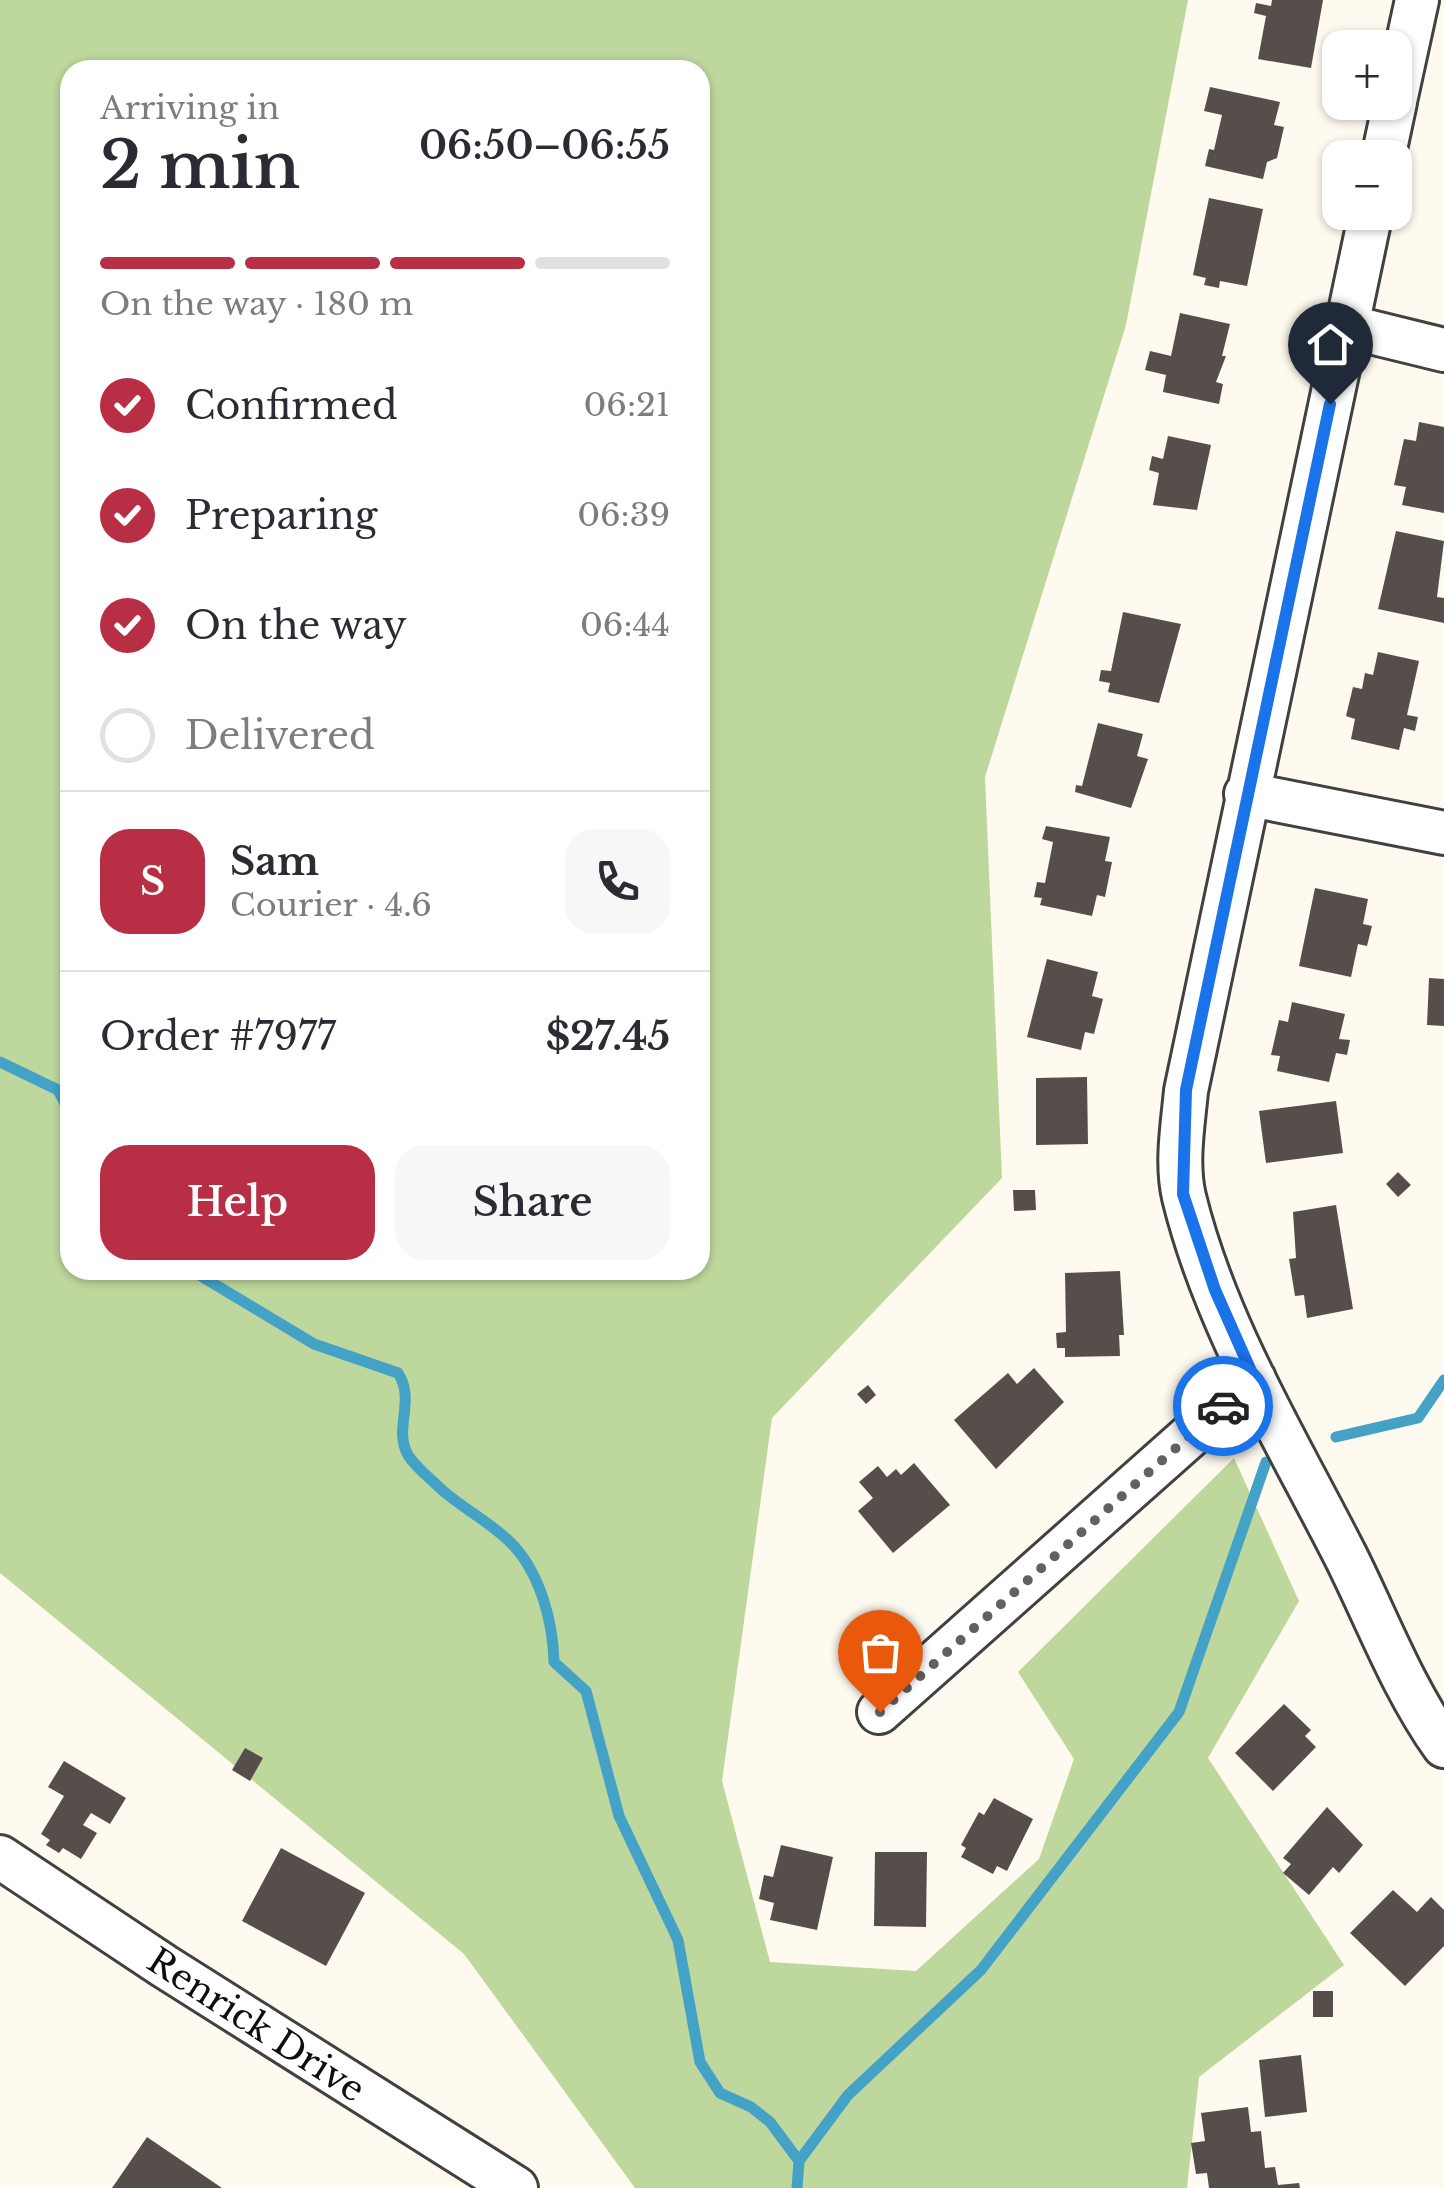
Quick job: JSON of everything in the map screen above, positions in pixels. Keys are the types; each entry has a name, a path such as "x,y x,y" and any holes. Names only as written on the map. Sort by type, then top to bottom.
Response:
{"street":[{"path":"1411,30 1417,0"},
{"path":"1367,230 1186,1090 1181,1151 1183,1194 1215,1290 1254,1378 1412,1692 1444,1746"},
{"path":"1346,326 1444,350"},
{"path":"1246,794 1444,833"},
{"path":"880,1712 1254,1378"},
{"name":"Renrick Drive","path":"0,1856 164,1966 516,2188"}],"green space":[{"path":"0,0 1188,0 1126,325 985,777 1002,1178 772,1418 722,1781 770,1962 916,1971 1039,1859 1074,1759 1018,1672 1234,1458 1299,1601 1208,1758 1344,1965 1199,2077 1187,2188 635,2188 464,1954 0,1573"}],"building":[{"path":"1272,0 1323,0 1311,68 1258,59 1266,16 1254,13 1256,3 1271,6"},
{"path":"1210,87 1280,102 1274,125 1284,127 1277,158 1267,162 1263,179 1205,166 1209,149 1214,150 1222,115 1204,111"},
{"path":"1209,198 1263,209 1247,286 1220,281 1219,288 1204,285 1206,278 1193,275"},
{"path":"1180,313 1230,324 1222,356 1226,356 1216,382 1223,384 1219,404 1163,392 1166,375 1145,370 1150,351 1171,356"},
{"path":"1419,422 1444,427 1444,513 1402,505 1406,487 1394,485 1404,439 1416,441"},
{"path":"1168,436 1211,445 1197,510 1153,505 1159,473 1149,470 1152,456 1163,459"},
{"path":"1396,531 1444,541 1437,597 1444,598 1444,623 1378,609"},
{"path":"1123,612 1181,624 1159,703 1108,692 1110,683 1099,681 1101,670 1111,671"},
{"path":"1378,652 1419,661 1407,715 1418,717 1415,731 1404,728 1399,750 1351,739 1355,719 1346,716 1353,687 1362,689 1365,673 1373,675"},
{"path":"1098,723 1143,734 1137,756 1148,759 1131,808 1075,792 1076,785 1082,786"},
{"path":"1046,826 1110,837 1105,861 1112,862 1105,897 1097,895 1092,916 1040,905 1042,898 1034,897 1037,882 1045,883 1053,842 1042,839"},
{"path":"1315,888 1368,899 1363,924 1372,926 1367,946 1358,944 1351,977 1299,966"},
{"path":"1047,959 1098,972 1092,996 1103,999 1094,1034 1085,1032 1081,1050 1027,1037"},
{"path":"1429,978 1444,979 1444,1026 1427,1025"},
{"path":"1292,1002 1345,1014 1339,1039 1350,1040 1347,1055 1336,1053 1329,1082 1277,1071 1280,1056 1271,1055 1279,1020 1288,1022"},
{"path":"1087,1077 1088,1144 1036,1145 1036,1078"},
{"path":"1336,1101 1343,1153 1266,1163 1259,1111"},
{"path":"1398,1172 1411,1185 1398,1197 1386,1184"},
{"path":"1013,1190 1035,1190 1036,1210 1014,1211"},
{"path":"1336,1205 1353,1309 1307,1318 1304,1295 1295,1296 1289,1259 1296,1258 1293,1212"},
{"path":"1120,1271 1124,1335 1119,1335 1120,1356 1065,1357 1065,1348 1057,1348 1056,1333 1066,1332 1065,1273"},
{"path":"1034,1368 1064,1402 996,1469 954,1420 1008,1373 1017,1384"},
{"path":"868,1385 876,1395 866,1404 857,1394"},
{"path":"914,1463 950,1505 893,1553 858,1511 873,1498 859,1482 878,1466 887,1477 896,1469 901,1475"},
{"path":"1284,1704 1311,1730 1305,1736 1316,1747 1273,1791 1235,1753"},
{"path":"245,1748 263,1758 250,1781 232,1770"},
{"path":"64,1761 126,1798 110,1824 91,1813 83,1825 97,1833 81,1859 63,1848 59,1853 46,1845 50,1840 41,1834 64,1796 48,1787"},
{"path":"994,1798 1033,1819 1007,1871 997,1866 993,1874 961,1857 966,1848 961,1845 979,1812 984,1815"},
{"path":"1327,1807 1363,1845 1339,1873 1333,1867 1309,1895 1283,1873 1291,1864 1283,1858"},
{"path":"781,1845 833,1857 817,1930 770,1920 774,1903 759,1899 764,1875 773,1877"},
{"path":"281,1848 365,1893 326,1966 242,1921"},
{"path":"875,1852 927,1852 926,1927 874,1926"},
{"path":"1393,1890 1417,1912 1431,1897 1444,1910 1444,1946 1405,1986 1350,1933"},
{"path":"1313,1991 1333,1991 1333,2017 1313,2017"},
{"path":"1301,2055 1307,2112 1265,2117 1259,2060"},
{"path":"1248,2107 1251,2132 1261,2131 1265,2168 1275,2167 1278,2185 1299,2183 1300,2188 1209,2188 1207,2173 1196,2174 1191,2143 1205,2141 1201,2113"},
{"path":"147,2137 222,2188 112,2188"}],"waterway":[{"path":"0,1062 60,1094"},
{"path":"208,1280 314,1344 398,1373 405,1394 403,1435 408,1455 441,1489 514,1546 532,1571 544,1601 554,1662 586,1691 619,1816 678,1940 700,2062 720,2093 751,2107 770,2122 799,2161"},
{"path":"1336,1437 1418,1418 1444,1380"},
{"path":"797,2188 799,2161 848,2095 981,1970 1179,1712 1266,1462"}],"way so far":[{"path":"880,1712 1028,1575 1223,1406"}],"route":[{"path":"1223,1406 1254,1378 1215,1290 1183,1194 1181,1151 1186,1090 1330,404"}]}
